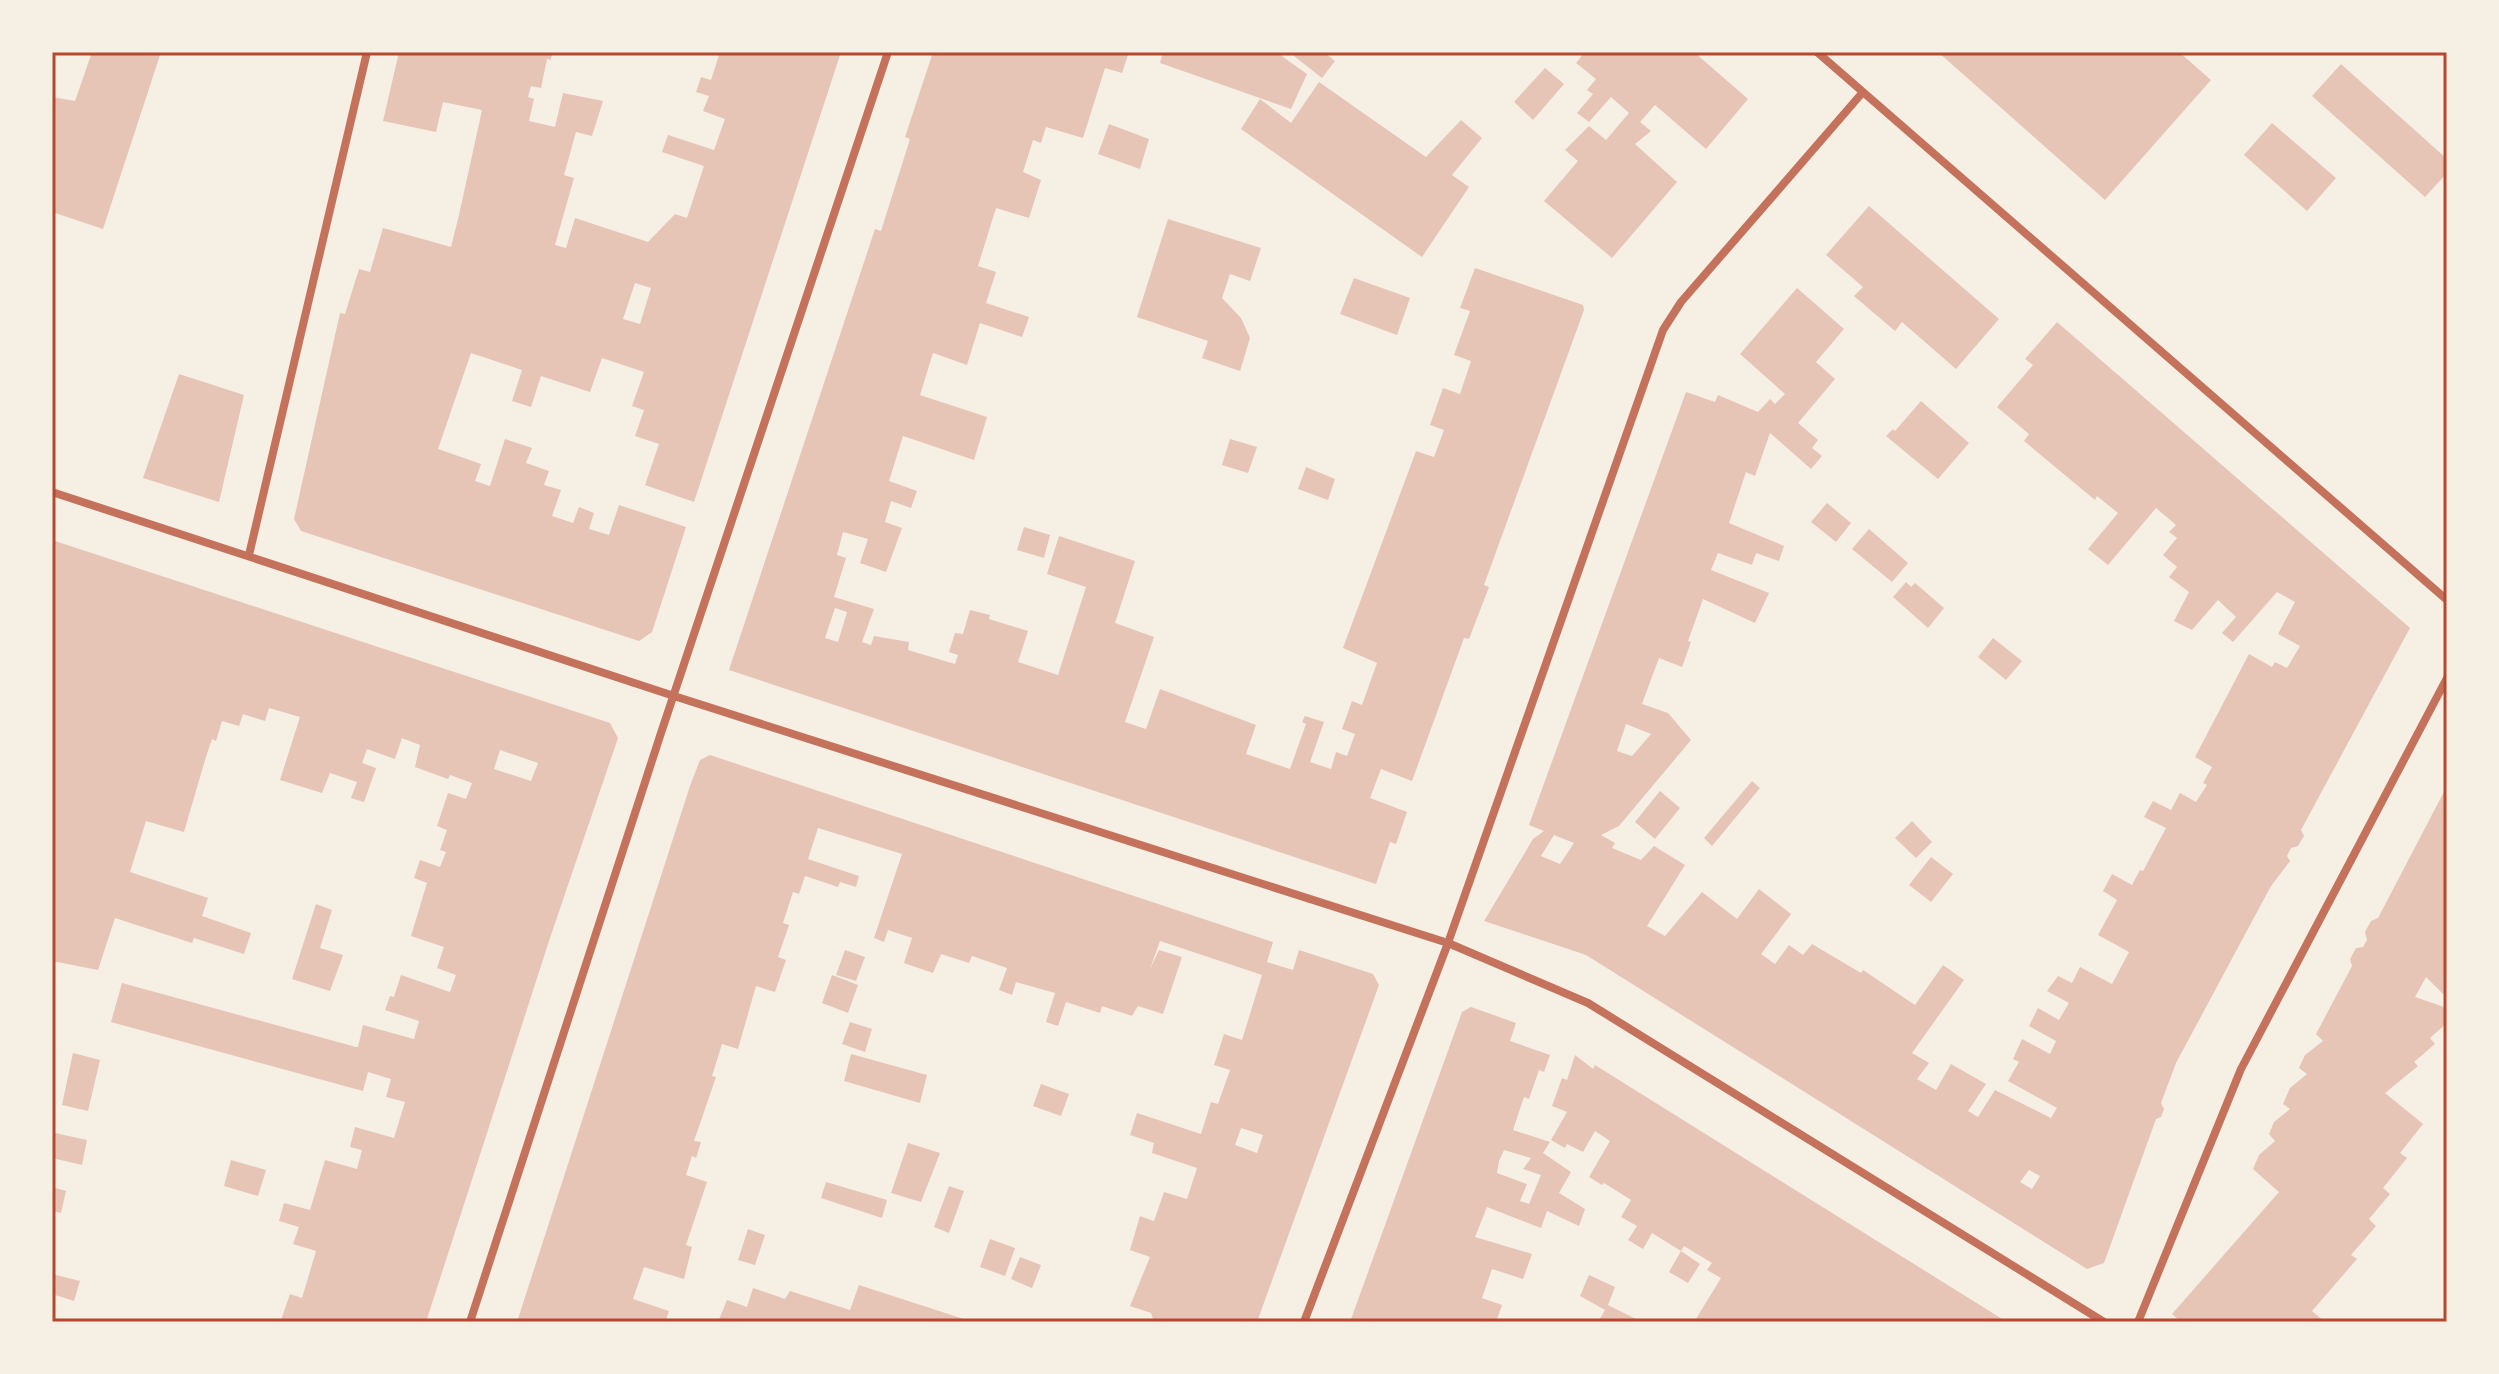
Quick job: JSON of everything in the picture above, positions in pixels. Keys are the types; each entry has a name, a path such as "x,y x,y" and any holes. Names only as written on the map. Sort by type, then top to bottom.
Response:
{"street":[{"path":"249,555 367,52"},
{"path":"470,1322 888,52"},
{"path":"1817,52 2447,600"},
{"path":"1304,1322 1448,943 1663,330 1681,302 1863,92"},
{"path":"52,492 674,696 1448,943 1588,1003 2104,1322"},
{"path":"2138,1322 2241,1069 2447,678"}],"building":[{"path":"92,52 161,52 103,229 52,212 52,97 75,101"},
{"path":"399,52 552,52 551,60 547,59 541,88 531,86 528,97 534,99 529,121 555,127 563,93 603,101 592,136 576,132 564,175 574,178 555,245 566,248 575,218 648,242 675,214 687,218 704,166 662,152 668,135 714,150 725,119 703,111 709,96 696,92 701,77 711,80 720,52 739,55 741,52 841,52 694,502 645,485 659,444 635,436 644,410 632,406 644,372 602,358 590,392 541,376 531,407 512,401 522,370 471,353 438,449 481,464 475,481 490,486 505,439 532,448 526,463 549,471 544,485 561,490 552,516 573,523 579,507 594,513 589,529 609,535 619,505 686,527 652,632 639,641 301,531 294,519 340,313 345,314 359,269 370,272 383,228 451,247 482,110 443,102 436,132 383,121","holes":["635,283 651,288 640,324 623,319"]},
{"path":"933,52 1119,52 1128,55 1122,73 1105,68 1083,138 1046,127 1041,143 1033,140 1023,172 1041,180 1029,218 996,208 978,266 996,272 986,303 1029,317 1022,337 980,323 967,365 933,353 920,395 987,417 974,460 903,436 889,481 917,491 911,508 891,501 885,522 902,528 886,572 860,563 868,539 843,532 837,555 846,558 834,597 874,609 862,642 871,645 874,636 909,642 908,650 955,664 958,655 949,652 955,633 963,634 970,610 990,615 989,619 1028,631 1018,662 1058,675 1086,587 1047,574 1059,536 1135,561 1115,623 1154,637 1125,722 1146,729 1160,689 1256,725 1246,754 1290,769 1306,724 1302,722 1305,716 1324,722 1310,762 1331,769 1336,752 1347,756 1355,734 1342,729 1352,701 1362,705 1377,663 1343,648 1416,451 1434,457 1444,430 1430,425 1443,388 1460,394 1471,361 1454,355 1470,311 1460,308 1475,268 1583,305 1584,310 1484,585 1489,587 1469,639 1464,638 1412,781 1381,769 1370,798 1407,812 1396,844 1390,842 1376,884 729,670 875,229 881,231 910,139 905,137","holes":["835,608 847,612 838,642 825,638"]},
{"path":"1163,52 1276,52 1307,74 1291,109 1160,63"},
{"path":"1297,52 1324,52 1335,61 1322,78 1294,56"},
{"path":"1585,52 1694,52 1748,99 1706,149 1655,105 1640,122 1651,131 1635,144 1677,182 1612,258 1544,201 1578,161 1565,150 1589,126 1606,140 1629,113 1611,97 1589,122 1577,113 1593,94 1587,90 1596,79 1576,63"},
{"path":"1938,52 2179,52 2211,80 2105,200"},
{"path":"2341,64 2447,159 2447,173 2425,197 2312,96"},
{"path":"1545,68 1564,84 1533,120 1514,102"},
{"path":"1319,82 1426,157 1461,120 1482,138 1452,175 1469,187 1422,257 1241,129 1260,99 1291,123"},
{"path":"2272,123 2336,178 2307,211 2244,155"},
{"path":"1109,124 1149,139 1140,169 1098,154"},
{"path":"1869,206 1999,319 1956,369 1902,322 1895,331 1854,296 1863,287 1826,255"},
{"path":"1168,219 1261,248 1250,281 1230,274 1222,298 1241,318 1250,338 1240,371 1202,358 1208,341 1137,317"},
{"path":"1354,278 1410,298 1397,335 1340,314"},
{"path":"1797,288 1844,329 1816,362 1835,379 1798,423 1818,440 1812,448 1822,456 1811,469 1770,433 1755,476 1746,472 1729,523 1784,546 1779,561 1756,553 1752,565 1718,553 1711,570 1769,593 1755,623 1703,599 1682,667 1659,658 1642,704 1668,713 1691,740 1619,826 1601,835 1615,843 1612,848 1641,860 1654,846 1685,865 1647,926 1665,936 1702,892 1737,919 1759,889 1791,914 1761,954 1775,964 1789,945 1803,955 1812,944 1861,973 1863,970 1915,1005 1943,965 1964,980 1912,1053 1929,1063 1917,1079 1936,1090 1951,1064 1986,1084 1968,1111 1978,1117 1995,1090 2051,1118 2057,1108 2008,1081 2019,1062 2013,1059 2022,1039 2050,1054 2056,1041 2029,1026 2038,1008 2059,1020 2069,1003 2047,991 2058,976 2072,983 2080,967 2112,984 2129,952 2098,935 2117,900 2103,891 2112,874 2132,885 2140,870 2143,871 2166,828 2144,817 2153,801 2171,810 2180,793 2196,802 2207,785 2203,783 2212,767 2195,757 2249,654 2272,667 2275,662 2287,668 2300,646 2278,634 2295,602 2277,592 2233,642 2222,633 2236,617 2218,600 2192,630 2174,621 2189,592 2169,577 2177,567 2163,555 2177,538 2169,532 2176,525 2156,508 2108,565 2088,549 2118,513 2097,496 2095,500 2024,441 2029,434 1997,407 2033,365 2025,359 2057,322 2410,628 2301,830 2304,836 2298,846 2291,848 2287,856 2290,861 2271,886 2176,1063 2161,1103 2164,1109 2161,1117 2156,1119 2104,1263 2087,1269 1586,955 1484,921 1533,839 1544,831 1529,825 1686,392 1715,402 1718,395 1758,412 1770,399 1775,404 1785,394 1740,354","holes":["1626,724 1651,734 1632,756 1617,751","1554,835 1574,843 1560,864 1541,856","2029,1170 2040,1176 2032,1189 2020,1182"]},
{"path":"179,374 244,395 219,502 143,478"},
{"path":"1921,401 1969,443 1938,479 1886,436 1893,429 1895,431"},
{"path":"1230,439 1257,447 1248,473 1222,465"},
{"path":"1306,467 1335,479 1328,500 1298,489"},
{"path":"1827,503 1851,523 1836,542 1811,522"},
{"path":"1024,527 1050,535 1044,558 1017,550"},
{"path":"1869,529 1908,563 1892,582 1852,549"},
{"path":"52,540 610,723 618,738 426,1322 281,1320 290,1294 302,1298 316,1251 293,1244 299,1227 279,1221 284,1203 310,1210 325,1160 357,1169 362,1150 350,1147 355,1127 394,1138 405,1102 386,1097 391,1079 368,1072 363,1091 111,1022 122,983 356,1047 363,1025 414,1039 419,1021 385,1010 390,996 394,997 401,975 450,992 456,975 437,968 444,947 411,936 427,883 414,878 420,860 440,867 446,852 440,850 447,830 437,826 448,793 466,799 472,783 450,775 448,779 415,767 420,745 402,738 395,759 367,749 362,763 376,768 364,802 351,798 357,782 330,773 322,793 280,780 300,717 269,708 265,721 243,714 239,726 222,721 216,741 212,739 184,832 146,821 130,872 208,898 202,916 251,933 244,954 194,938 192,943 115,918 98,970 52,961","holes":["500,750 538,763 531,781 494,769"]},
{"path":"1906,582 1911,587 1915,583 1944,608 1928,628 1893,597"},
{"path":"1993,638 2022,661 2006,680 1978,657"},
{"path":"710,755 1273,942 1267,962 1293,970 1299,950 1373,974 1379,985 1257,1322 1154,1322 1151,1313 1130,1306 1150,1257 1130,1250 1140,1216 1154,1221 1164,1192 1187,1199 1197,1168 1152,1153 1154,1143 1130,1135 1137,1113 1201,1134 1211,1102 1218,1104 1230,1070 1214,1065 1224,1034 1242,1040 1262,975 1160,941 1150,969 1159,950 1182,957 1163,1014 1138,1006 1132,1016 1102,1006 1100,1013 1066,1002 1058,1026 1046,1022 1055,993 1016,982 1012,995 999,990 1007,968 972,956 969,963 941,954 933,973 904,963 912,938 888,930 884,942 874,938 902,854 818,828 808,859 859,876 856,887 840,882 838,887 805,876 799,894 793,892 783,923 789,925 778,957 786,960 775,992 756,986 738,1049 722,1044 712,1076 716,1077 694,1141 701,1142 696,1158 692,1156 686,1175 707,1182 686,1245 692,1247 684,1279 644,1267 633,1299 669,1311 665,1322 517,1322 700,760","holes":["1241,1128 1263,1135 1257,1153 1235,1145"]},
{"path":"1752,781 1760,788 1712,846 1704,838"},
{"path":"2447,786 2447,990 2443,994 2426,977 2415,997 2447,1008 2447,1023 2430,1038 2435,1044 2414,1062 2418,1066 2385,1093 2423,1124 2400,1153 2407,1158 2383,1188 2390,1194 2369,1219 2376,1226 2351,1255 2357,1259 2312,1311 2325,1322 2181,1322 2172,1314 2279,1192 2253,1169 2259,1155 2275,1141 2269,1134 2274,1122 2290,1109 2283,1104 2290,1088 2307,1074 2299,1068 2305,1055 2323,1041 2316,1034 2352,966 2350,959 2356,948 2363,947 2367,940 2365,932 2371,921 2378,918"},
{"path":"1660,791 1680,808 1655,839 1635,822"},
{"path":"1912,821 1932,842 1916,858 1895,838"},
{"path":"1931,857 1953,874 1931,902 1909,885"},
{"path":"316,904 332,910 320,948 343,955 330,991 292,979"},
{"path":"845,950 865,957 856,981 836,975"},
{"path":"832,975 858,985 848,1013 822,1003"},
{"path":"1471,1007 1516,1023 1510,1041 1550,1055 1544,1072 1539,1070 1529,1099 1524,1097 1513,1130 1550,1142 1543,1153 1571,1172 1559,1193 1585,1209 1579,1226 1547,1211 1541,1228 1487,1207 1475,1237 1532,1254 1523,1279 1492,1269 1482,1298 1502,1305 1496,1322 1350,1322 1462,1012","holes":["1504,1150 1531,1158 1523,1169 1541,1175 1529,1204 1520,1201 1527,1184 1497,1173"]},
{"path":"850,1022 872,1029 865,1052 842,1044"},
{"path":"73,1053 100,1060 88,1111 62,1105"},
{"path":"851,1054 927,1075 920,1103 844,1081"},
{"path":"1575,1055 1593,1069 1595,1065 2007,1322 1694,1322 1721,1278 1707,1270 1712,1263 1684,1246 1681,1251 1652,1233 1643,1249 1628,1240 1637,1226 1621,1217 1631,1200 1589,1177 1610,1141 1595,1131 1583,1152 1567,1144 1565,1148 1551,1140 1567,1112 1552,1106 1562,1078 1567,1080"},
{"path":"1041,1084 1069,1094 1061,1116 1033,1106"},
{"path":"55,1133 87,1140 82,1165 52,1158"},
{"path":"908,1143 940,1153 921,1202 891,1193"},
{"path":"231,1160 266,1170 258,1196 224,1186"},
{"path":"826,1182 887,1200 882,1218 821,1198"},
{"path":"949,1186 964,1191 949,1233 934,1227"},
{"path":"52,1187 66,1191 61,1213 52,1211"},
{"path":"748,1229 765,1235 755,1265 738,1260"},
{"path":"990,1239 1015,1248 1005,1276 980,1267"},
{"path":"1681,1251 1700,1264 1688,1283 1669,1272"},
{"path":"1020,1257 1041,1265 1032,1288 1011,1279"},
{"path":"52,1274 80,1281 74,1301 52,1294"},
{"path":"1589,1275 1615,1287 1608,1305 1642,1322 1598,1322 1605,1310 1580,1296"},
{"path":"859,1285 973,1322 718,1322 727,1300 747,1307 753,1288 785,1299 790,1291 850,1310"}]}
